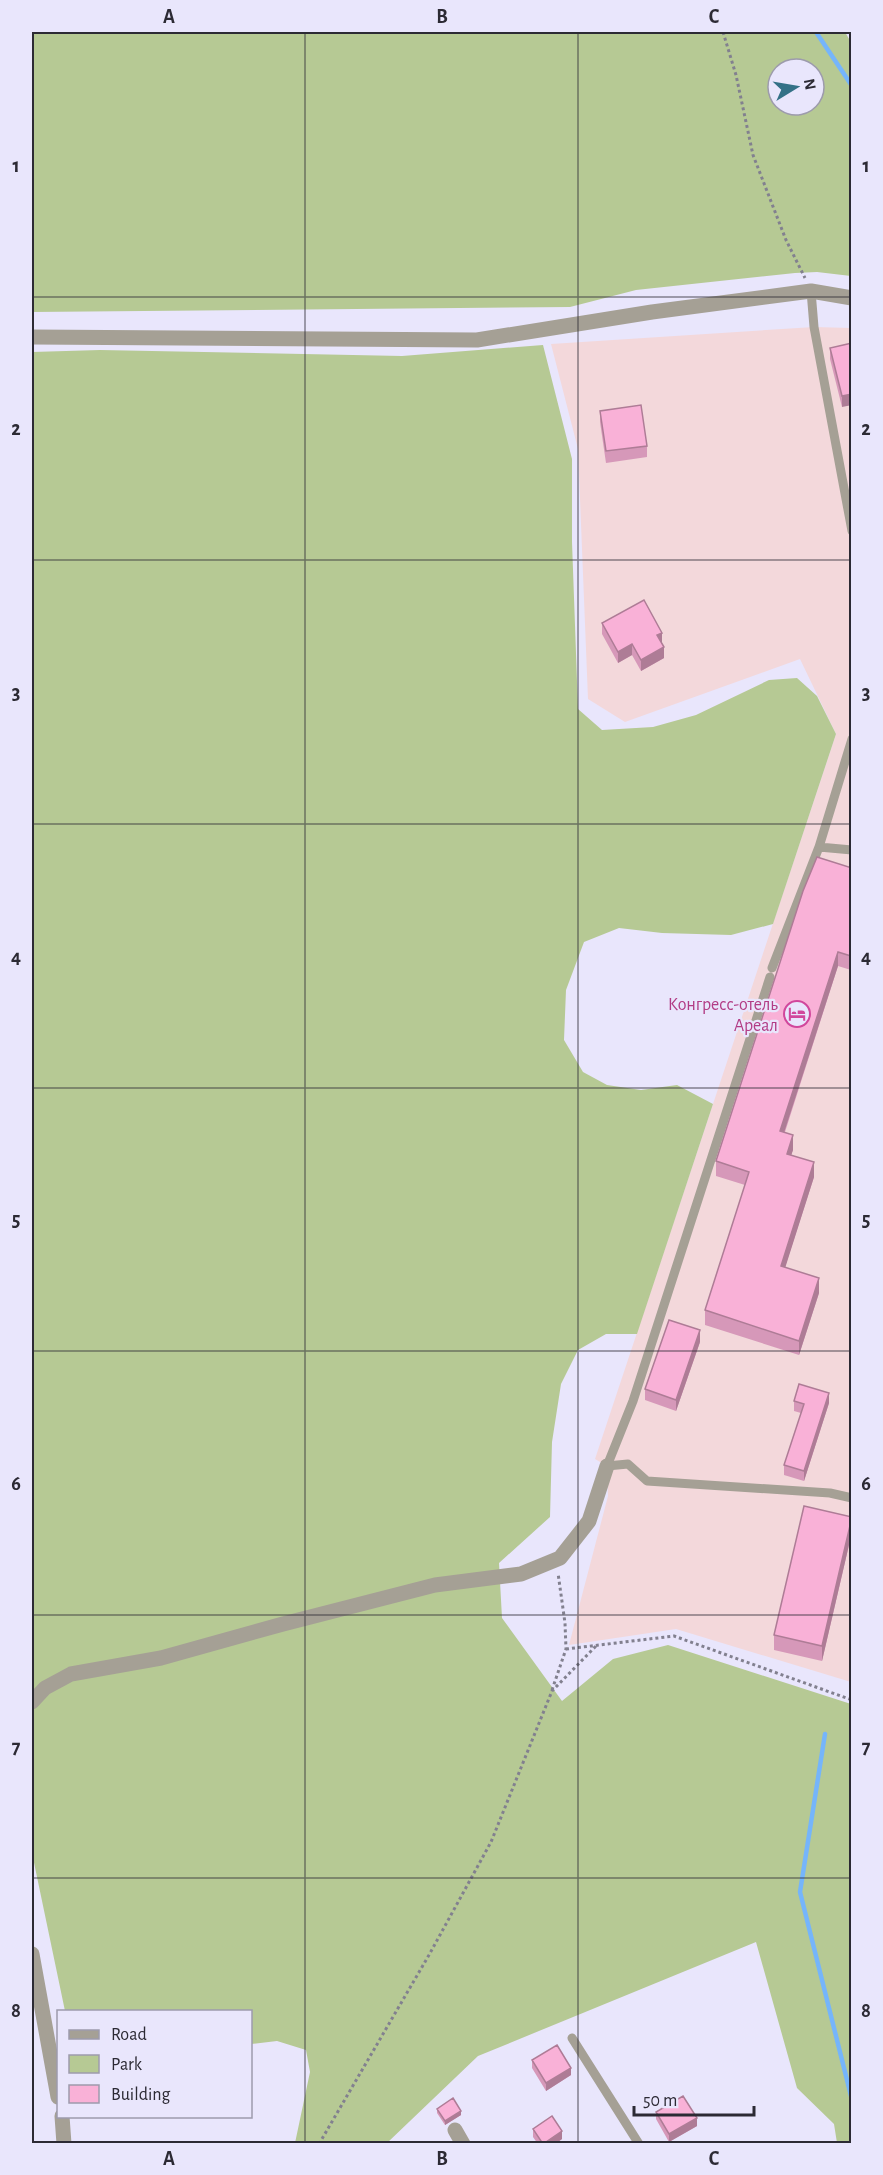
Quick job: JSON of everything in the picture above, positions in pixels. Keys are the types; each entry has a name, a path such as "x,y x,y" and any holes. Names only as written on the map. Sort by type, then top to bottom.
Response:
{"street":[{"path":"32,337 477,340 652,312 811,291 852,298"},
{"path":"32,1702 45,1688 71,1674 161,1658 435,1585 521,1574 560,1558 589,1521 607,1466"},
{"path":"32,1954 57,2092"},
{"path":"62,2118 64,2144"},
{"path":"454,2130 463,2144"}],"lane":[{"path":"811,291 814,327 852,531"},
{"path":"852,739 819,847 771,973 633,1401 607,1466 628,1464 647,1481 830,1494 852,1498"},
{"path":"819,847 852,850"},
{"path":"572,2038 639,2144"}],"path":[{"path":"723,32 736,75 753,154 786,240 811,291"},
{"path":"319,2144 429,1955 491,1842 552,1691 566,1649 565,1623 557,1569 560,1558"},
{"path":"566,1649 674,1636 852,1700"},
{"path":"552,1691 597,1645"}],"shaded area":[{"name":"Конгресс-отель Ареал","path":"814,327 851,328 851,1682 676,1629 569,1645 608,1496 607,1466 595,1459 836,734 800,659 625,722 588,699 578,449 551,344"}],"green space":[{"path":"32,32 845,32 852,44 851,276 817,272 795,273 636,290 570,307 32,312"},
{"path":"543,345 572,459 572,542 578,709 602,730 653,727 696,715 769,680 797,678 817,696 836,734 773,924 731,935 662,933 619,928 584,942 566,990 564,1040 583,1072 607,1085 641,1090 677,1085 713,1104 637,1334 606,1334 578,1350 561,1384 552,1442 550,1517 499,1563 502,1618 562,1701 613,1659 668,1645 851,1704 851,2143 837,2143 834,2124 797,2088 756,1942 478,2056 387,2143 295,2143 310,2072 306,2050 277,2041 252,2044 252,2010 65,2010 32,1853 32,352 100,350 402,356"}],"building":[{"path":"852,343 852,394 842,396 830,348"},
{"path":"641,405 647,446 606,451 600,411"},
{"path":"644,600 662,633 657,635 664,647 641,660 632,644 618,652 602,623"},
{"path":"817,857 852,868 852,953 851,956 838,952 780,1131 793,1135 787,1154 814,1162 781,1266 819,1278 799,1341 705,1310 749,1172 716,1161 803,891"},
{"path":"669,1320 700,1330 676,1400 645,1389"},
{"path":"799,1384 829,1393 804,1471 784,1465 804,1404 794,1401"},
{"path":"804,1506 852,1517 822,1646 774,1635"},
{"path":"557,2045 571,2068 546,2083 532,2060"},
{"path":"683,2096 697,2118 669,2134 656,2112"},
{"path":"453,2098 461,2111 445,2121 437,2109"},
{"path":"552,2116 562,2131 543,2144 533,2129"}],"waterway":[{"path":"816,32 852,86"},
{"path":"825,1734 800,1892 852,2100"}],"place":[{"name":"Конгресс-отель Ареал","path":"797,1014"}]}
